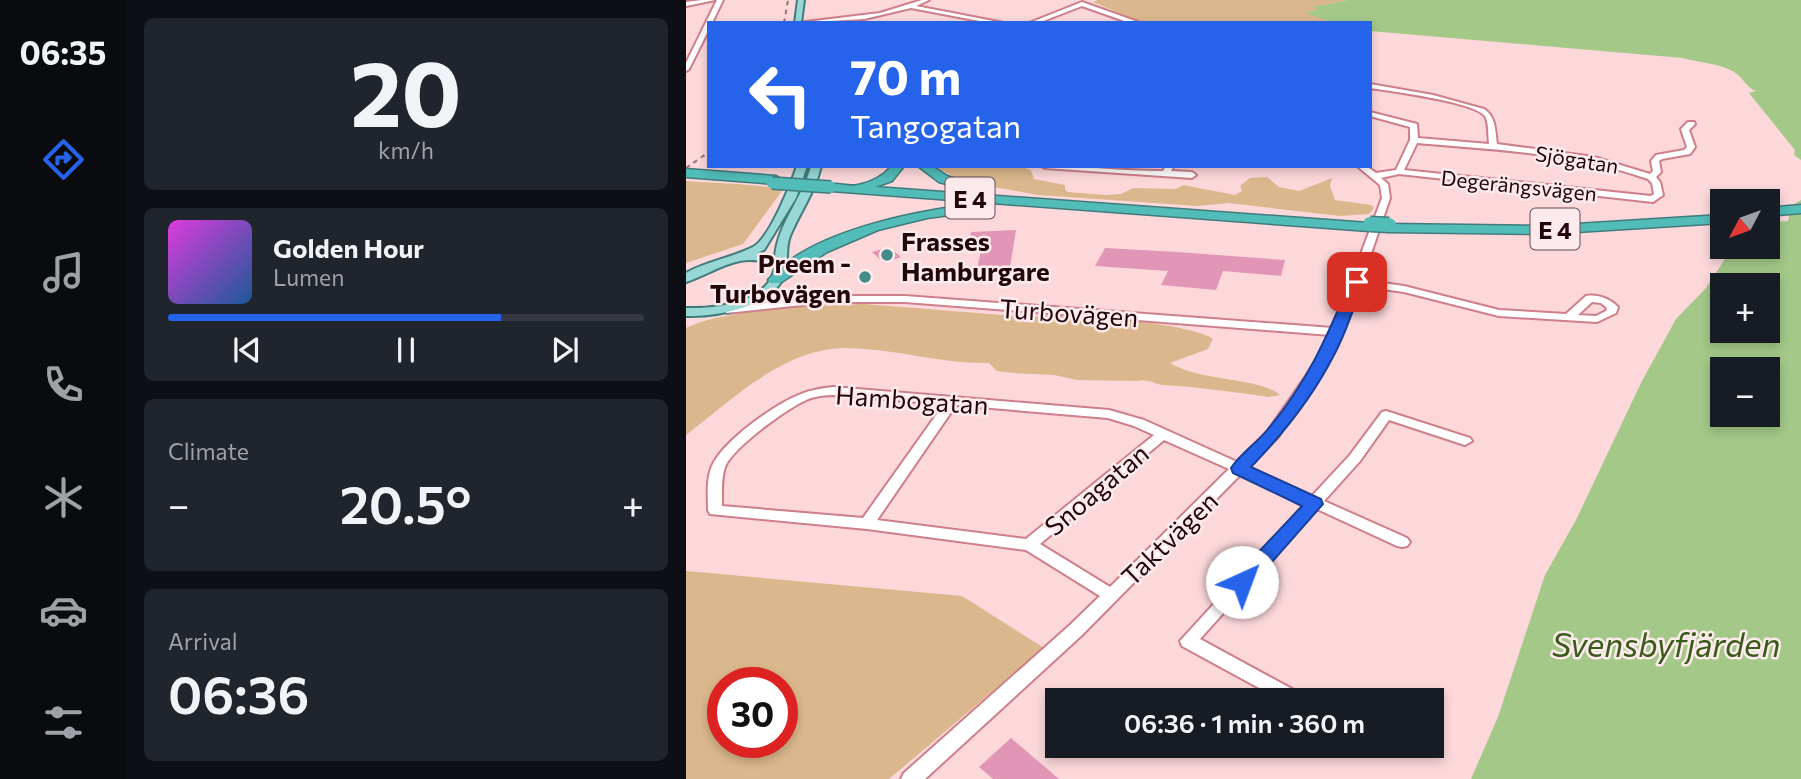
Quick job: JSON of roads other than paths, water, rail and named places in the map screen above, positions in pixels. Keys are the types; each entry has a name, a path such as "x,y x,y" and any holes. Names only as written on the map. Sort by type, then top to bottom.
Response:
{"highway":[{"name":"E 4","path":"858,186 888,178 896,168"},
{"name":"E 4","path":"927,168 943,179 976,188 1088,203"},
{"name":"E 4","path":"687,174 1108,208 1388,226 1544,229 1710,219"},
{"name":"E 4","path":"833,186 1370,225"},
{"name":"E 4","path":"773,283 804,258 835,241 905,218 987,207 1108,208"}],"main road":[{"path":"799,21 801,0"},
{"path":"686,278 706,267 760,247 791,198 801,168"},
{"path":"686,318 748,301 773,283 780,272 782,241 809,190 815,168"},
{"path":"735,258 761,257 779,265"},
{"path":"686,312 710,312"}],"street":[{"path":"686,4 712,0"},
{"path":"710,21 720,0"},
{"path":"808,21 876,20 928,0"},
{"path":"1037,21 1082,4 1130,21"},
{"path":"828,21 914,7 943,10 993,21"},
{"path":"895,13 943,10"},
{"path":"808,21 843,20"},
{"path":"686,69 707,26"},
{"path":"1372,86 1451,101 1482,110 1489,117 1494,148"},
{"path":"1372,115 1414,126 1414,140 1399,172"},
{"name":"Sjögatan","path":"1414,140 1586,158 1651,177 1657,172 1655,161 1659,157 1687,152 1691,147 1685,129 1691,124"},
{"path":"1106,168 1168,170 1192,176"},
{"path":"1364,168 1375,176"},
{"name":"Degerängsvägen","path":"1375,176 1399,172 1653,199 1659,195 1657,182 1651,177"},
{"name":"Taktvägen","path":"911,779 983,716 1111,595 1273,434 1328,353 1357,282 1386,198 1384,184 1375,176"},
{"path":"1357,282 1404,289 1499,313 1569,317"},
{"name":"Turbovägen","path":"773,283 771,293 776,298 801,301"},
{"name":"Turbovägen","path":"710,312 801,301 905,299 1336,332"},
{"name":"Hambogatan","path":"1111,595 1029,545 866,524 715,510 716,475 722,461 776,414 813,393 833,391 1109,414 1139,423 1402,542"},
{"path":"866,524 951,401"},
{"path":"1275,688 1188,641 1355,458 1386,415 1465,441"},
{"name":"Snoagatan","path":"1029,545 1163,434"}],"water":[{"path":"1348,0 1801,0 1801,160 1794,155 1795,150 1749,93 1756,91 1737,74 1722,67 1683,58 1372,31 1372,21 1328,21 1306,13 1317,10 1313,7"},
{"name":"Svensbyfjärden","path":"1801,200 1801,779 1471,779 1498,717 1545,575 1576,520 1641,383 1676,319 1710,282 1710,343 1780,343 1780,273 1716,273 1725,259 1780,259 1780,221 1788,221 1791,206"}],"railway":[{"path":"784,21 788,0"},
{"path":"686,168 707,153"}],"place":[{"name":"Frasses Hamburgare","path":"887,255"},
{"name":"Preem - Turbovägen","path":"865,277"}]}
